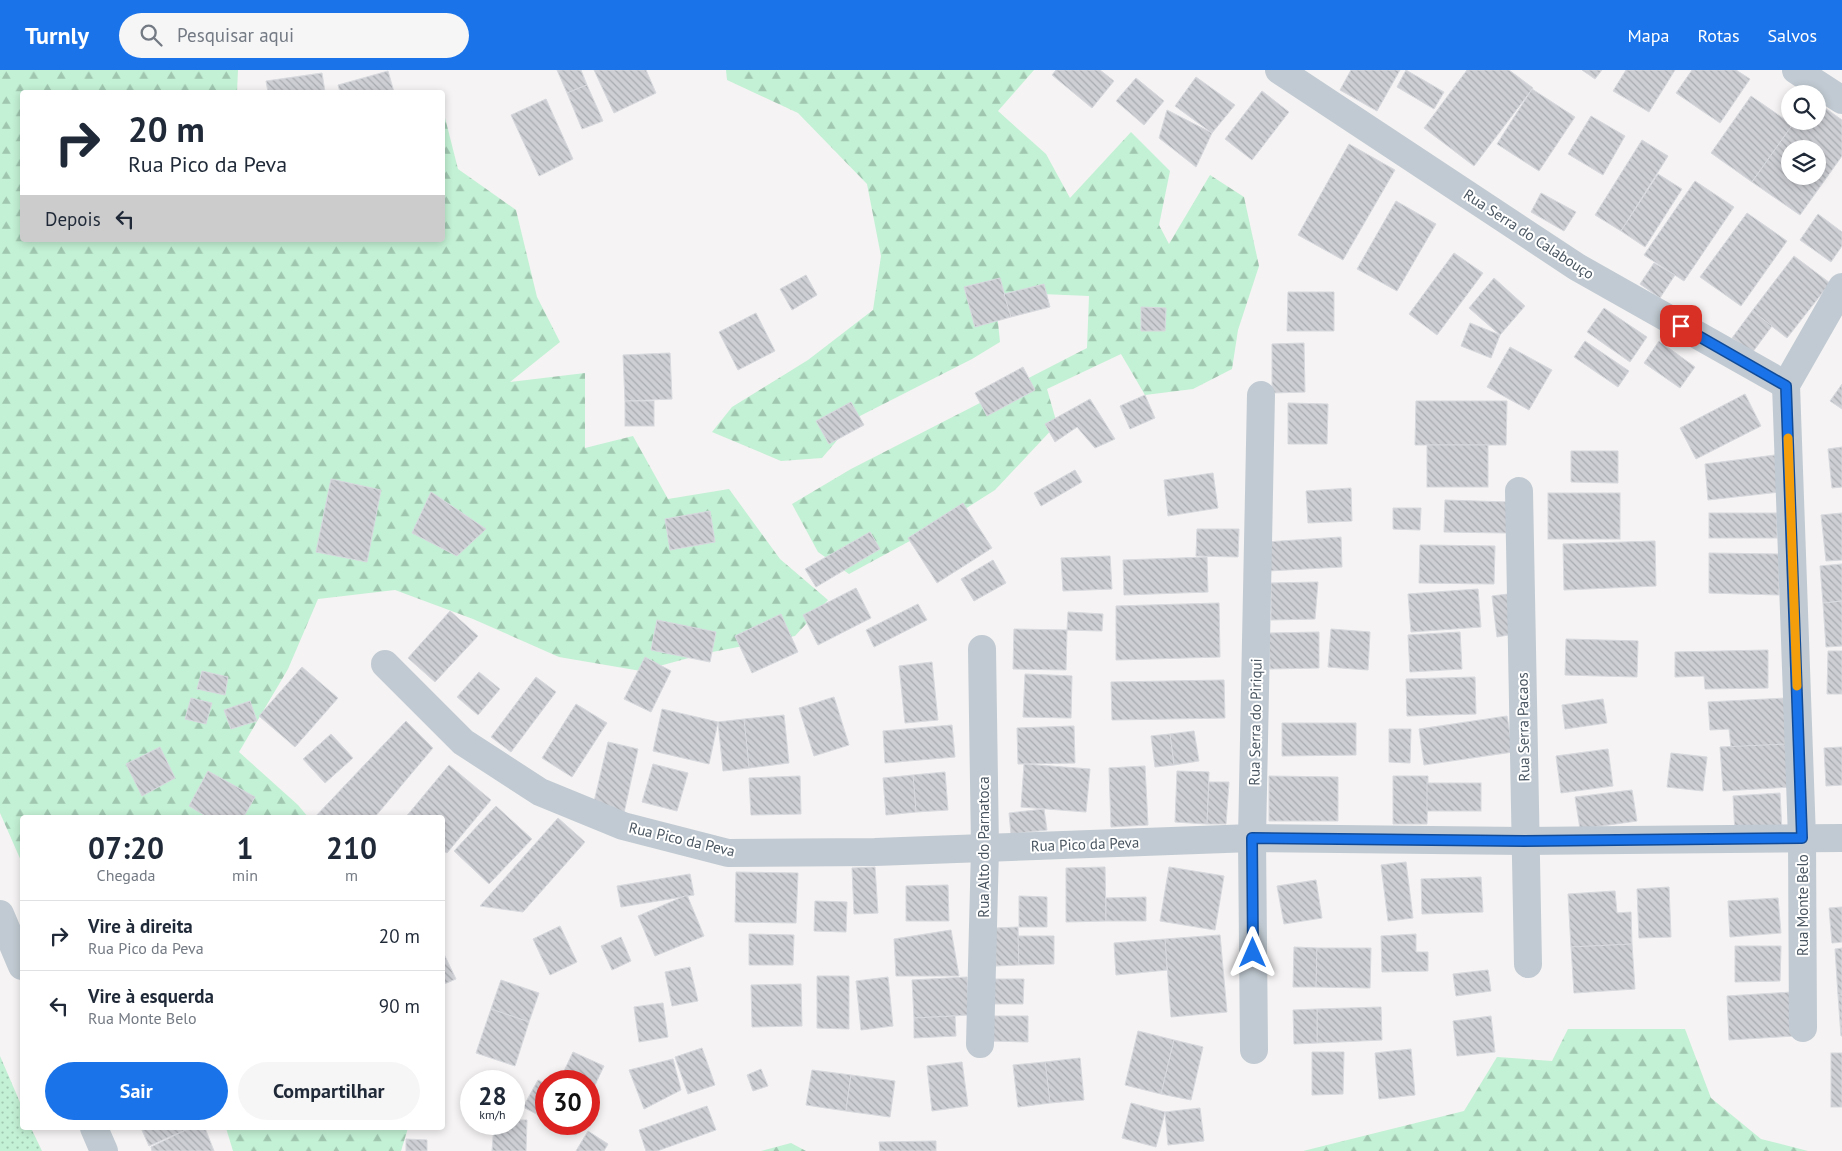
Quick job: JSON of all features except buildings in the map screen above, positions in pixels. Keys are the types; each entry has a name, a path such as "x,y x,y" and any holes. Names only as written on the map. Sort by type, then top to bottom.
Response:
{"street":[{"name":"Rua Serra do Calabouço","path":"1279,70 1577,267 1786,386"},
{"path":"1796,70 1842,100"},
{"path":"1786,386 1842,287"},
{"name":"Rua Monte Belo","path":"1786,386 1802,838 1803,1028"},
{"name":"Rua Serra do Piriqui","path":"1254,1050 1252,838 1261,395"},
{"name":"Rua Serra Pacaos","path":"1519,491 1524,841 1528,964"},
{"name":"Rua Alto do Parnatoca","path":"980,1044 985,848 982,650"},
{"name":"Rua Pico da Peva","path":"385,664 464,742 540,792 622,826 728,853 875,852 1252,838 1524,841 1842,838"},
{"path":"0,914 20,961"},
{"path":"95,1130 104,1151"}],"green space":[{"path":"0,70 238,70 237,90 20,90 20,242 445,242 445,118 458,169 516,210 537,297 560,342 510,382 585,373 585,448 633,436 668,499 729,489 780,559 828,600 795,636 707,653 641,671 559,657 473,619 395,590 318,599 288,669 239,752 298,805 306,815 20,815 20,858 0,813"},
{"path":"726,70 1034,70 998,111 1046,154 1070,198 1131,132 1170,171 1159,225 1169,244 1210,175 1244,197 1259,266 1238,330 1232,369 1193,389 1145,395 1121,354 1047,389 1057,424 995,490 943,523 849,574 818,552 792,504 851,469 1087,348 1089,296 1042,294 996,303 1000,342 972,359 856,418 822,458 781,461 712,432 732,407 808,360 873,310 881,256 867,184 798,113 727,80"},
{"path":"1568,1029 1685,1029 1711,1098 1761,1139 1808,1151 1303,1151 1464,1111 1497,1057 1552,1061"},
{"path":"0,1056 20,1102 20,1130 32,1130 42,1151 0,1151"},
{"path":"227,1130 407,1130 401,1151 233,1151"},
{"path":"791,1143 806,1151 761,1151"}],"slow traffic":[{"path":"1788,438 1797,686"}],"route":[{"path":"1253,953 1252,838 1524,841 1802,838 1786,386 1681,326"}]}
